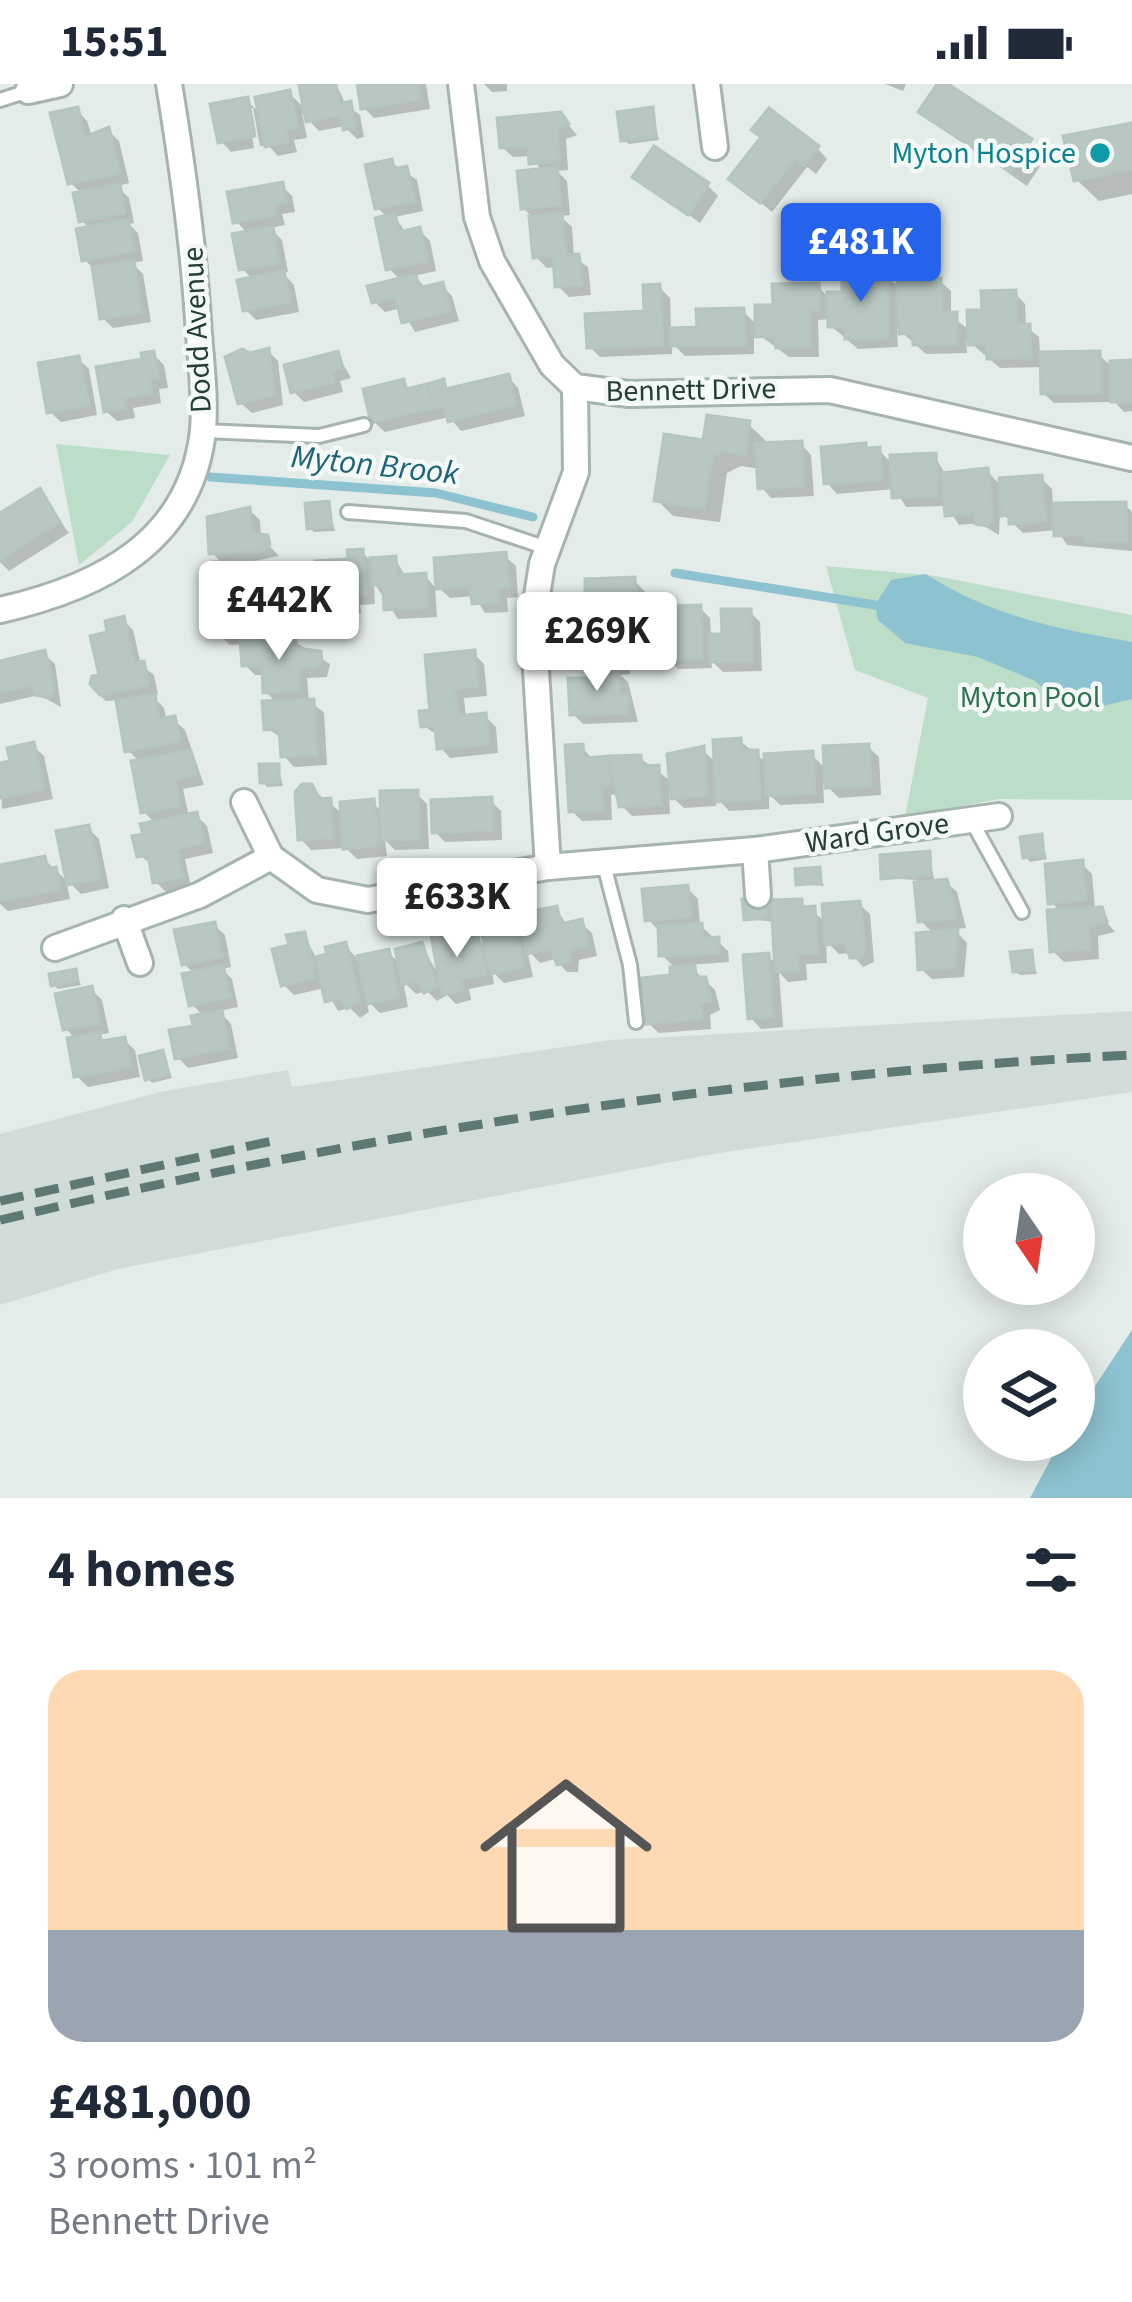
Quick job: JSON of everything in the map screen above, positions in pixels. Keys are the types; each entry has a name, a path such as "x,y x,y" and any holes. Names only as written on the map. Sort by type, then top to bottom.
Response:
{"street":[{"path":"28,92 60,84"},
{"name":"Dodd Avenue","path":"0,610 94,584 142,548 183,493 202,431 195,269 169,84"},
{"name":"Bennett Drive","path":"461,84 478,217 492,261 552,365 575,387 628,394 830,390 1132,458"},
{"path":"707,84 715,147"},
{"path":"548,867 533,621 547,548 576,472 575,387"},
{"name":"Ward Grove","path":"244,802 271,857 317,890 368,900 548,867 755,850 999,816"},
{"path":"755,850 758,895"},
{"path":"56,948 124,919 200,895 271,857"},
{"path":"124,919 140,963"}],"lane":[{"path":"0,100 28,92"},
{"path":"202,431 319,436 364,425"},
{"path":"349,512 466,520 547,548"},
{"path":"970,820 1022,912"},
{"path":"604,860 630,965 636,1022"}],"shaded area":[{"path":"1132,1011 1132,1092 713,1154 118,1269 0,1305 0,1134 164,1091 288,1070 292,1087 611,1040"}],"green space":[{"path":"56,444 170,455 132,522 79,565"},
{"name":"Myton Pool","path":"826,566 936,576 1132,615 1132,800 999,799 905,817 928,698 855,670"}],"water":[{"path":"926,574 1000,611 1132,642 1132,699 1102,706 1054,697 1035,681 978,657 905,643 878,620 875,605 891,580"},
{"path":"1132,1330 1132,1498 1030,1498 1050,1461 1095,1461 1095,1386"}],"building":[{"path":"336,84 339,104 351,101 355,127 343,130 341,115 306,122 299,85"},
{"path":"357,84 419,84 421,99 361,109"},
{"path":"937,84 948,84 1032,139 1010,172 918,112"},
{"path":"290,90 298,128 286,130 288,142 265,147 255,97"},
{"path":"248,97 255,136 218,143 210,104"},
{"path":"78,107 85,137 109,127 120,173 68,184 50,113"},
{"path":"653,107 656,137 621,141 617,112"},
{"path":"769,108 819,146 804,165 795,159 760,203 728,179 761,137 751,130"},
{"path":"561,112 569,124 557,129 559,161 529,164 528,146 500,148 497,118"},
{"name":"Myton Hospice","path":"1132,123 1132,169 1074,181 1063,136"},
{"path":"654,146 709,183 688,215 632,177"},
{"path":"392,159 394,169 407,166 415,201 375,209 365,165"},
{"path":"557,167 561,205 521,209 517,171"},
{"path":"283,182 286,202 274,204 276,215 233,223 227,192"},
{"path":"120,184 125,213 79,222 73,193"},
{"path":"395,213 399,232 420,227 428,261 386,270 375,218"},
{"path":"562,213 566,255 579,254 582,285 555,287 553,256 533,258 529,216"},
{"path":"128,219 134,251 82,261 76,229"},
{"path":"273,226 279,263 239,270 232,234"},
{"path":"134,260 142,313 100,319 92,267"},
{"path":"284,271 290,302 243,311 237,280"},
{"path":"887,271 888,338 845,339 845,327 828,327 827,292 842,292 842,272"},
{"path":"416,274 419,288 443,282 450,311 402,323 395,297 372,303 367,286"},
{"path":"941,278 942,313 957,312 957,344 913,345 913,333 899,334 897,279"},
{"path":"819,283 819,310 809,310 810,347 776,348 775,336 755,337 755,305 773,305 772,284"},
{"path":"660,284 663,345 587,348 585,314 644,311 643,285"},
{"path":"1016,290 1017,324 1030,324 1031,358 987,359 986,345 968,345 967,310 982,310 981,291"},
{"path":"744,308 745,345 671,346 670,328 697,327 696,309"},
{"path":"269,348 274,395 238,404 225,357 242,349 250,353"},
{"path":"154,351 159,378 150,379 152,393 124,398 126,408 104,412 96,367 142,359 141,353"},
{"path":"338,351 343,368 331,371 334,382 291,393 284,365"},
{"path":"1100,351 1101,393 1041,394 1040,352"},
{"path":"79,356 89,405 47,413 38,363"},
{"path":"1132,360 1132,402 1111,402 1110,361"},
{"path":"509,374 516,405 448,422 444,406 433,408 427,384 444,379 446,389"},
{"path":"404,379 406,389 427,384 433,408 371,423 363,389"},
{"path":"707,415 750,421 745,455 724,451 712,457 704,508 654,501 664,434 703,440"},
{"path":"802,441 804,486 758,489 755,443"},
{"path":"866,443 866,448 880,447 882,480 824,484 821,447"},
{"path":"936,453 938,496 892,498 890,455"},
{"path":"988,468 993,520 987,526 975,524 974,513 945,516 941,473"},
{"path":"1042,475 1046,521 1009,524 1009,515 1001,516 999,478"},
{"path":"40,488 60,522 0,560 0,513"},
{"path":"329,501 332,527 307,529 305,503"},
{"path":"1126,502 1127,541 1085,542 1085,535 1054,536 1053,503"},
{"path":"250,507 252,533 268,535 270,545 261,551 209,554 207,517"},
{"path":"363,549 366,595 351,595 351,603 343,608 324,609 317,604 315,561 348,559 347,550"},
{"path":"506,552 509,587 497,588 499,602 472,604 470,586 436,589 434,558"},
{"path":"396,556 397,575 426,573 428,607 384,610 383,585 372,585 370,558"},
{"path":"252,561 253,592 212,593 212,562"},
{"path":"635,577 636,599 610,600 610,613 626,612 627,643 615,644 615,659 572,661 570,597 585,597 585,579"},
{"path":"281,599 282,615 264,616 265,632 216,636 214,604"},
{"path":"701,605 702,658 664,660 663,606"},
{"path":"721,609 751,609 752,661 710,662 709,634 722,634"},
{"path":"124,616 134,663 144,661 149,685 100,695 90,684 92,676 99,675 90,636 107,632 105,621"},
{"path":"296,639 296,648 321,651 322,661 316,667 298,668 300,691 263,693 262,665 242,666 240,641"},
{"path":"45,650 54,688 50,698 35,695 32,685 0,692 0,661"},
{"path":"475,650 478,686 455,689 456,699 429,702 425,655"},
{"path":"618,668 619,695 628,695 628,713 570,715 568,678 589,678 589,669"},
{"path":"155,694 159,719 175,716 180,741 125,752 116,701"},
{"path":"314,699 317,755 281,757 279,729 264,730 262,701"},
{"path":"456,699 458,716 486,713 489,744 437,749 435,726 421,727 419,711 430,710 429,702"},
{"path":"741,738 742,750 758,750 760,799 716,802 713,740"},
{"path":"34,742 44,789 0,798 0,763 10,761 7,748"},
{"path":"583,744 584,758 609,756 610,785 601,786 603,810 569,812 565,745"},
{"path":"869,744 871,786 825,788 823,746"},
{"path":"704,746 707,796 671,799 667,754"},
{"path":"191,750 196,775 175,779 180,806 141,813 131,761"},
{"path":"813,751 815,793 766,796 764,754"},
{"path":"641,755 642,766 659,765 661,805 619,807 609,756"},
{"path":"259,764 279,764 279,783 260,783"},
{"path":"302,784 312,784 319,799 331,798 333,838 298,840 295,792"},
{"path":"418,790 419,839 381,840 380,791"},
{"path":"492,797 493,830 432,833 431,800"},
{"path":"374,799 378,846 343,849 340,802"},
{"path":"197,812 204,843 177,849 183,877 153,883 148,855 137,857 132,836 143,834 140,824"},
{"path":"89,825 101,878 67,885 56,831"},
{"path":"1042,834 1044,856 1023,858 1020,837"},
{"path":"930,851 931,875 881,879 880,855"},
{"path":"45,856 48,869 56,867 61,889 0,901 0,865"},
{"path":"1083,860 1086,900 1048,904 1045,864"},
{"path":"820,867 821,883 796,885 795,869"},
{"path":"947,879 957,918 918,922 914,882"},
{"path":"688,885 691,917 645,921 642,889"},
{"path":"766,897 767,918 744,920 742,899"},
{"path":"802,899 802,907 815,906 818,953 797,954 798,971 775,972 771,900"},
{"path":"860,901 865,950 860,958 850,958 845,943 825,945 822,904"},
{"path":"557,906 561,924 582,919 588,946 570,950 569,962 557,965 550,948 527,954 518,914"},
{"path":"1102,907 1107,922 1088,926 1090,949 1050,952 1047,910"},
{"path":"502,920 504,926 515,924 524,967 490,974 480,924"},
{"path":"215,922 222,957 182,965 174,930"},
{"path":"702,923 703,938 719,937 719,953 659,956 658,926"},
{"path":"958,929 955,967 918,970 916,933"},
{"path":"457,931 459,940 478,936 486,974 460,979 463,990 442,995 431,936"},
{"path":"305,932 315,978 281,986 272,949 289,945 286,935"},
{"path":"346,942 360,1000 347,1009 340,998 325,1002 315,957 327,954 325,947"},
{"path":"422,942 437,986 424,993 417,981 402,985 395,949"},
{"path":"389,949 399,997 367,1004 357,956"},
{"path":"1032,950 1034,970 1013,972 1010,952"},
{"path":"769,953 773,1017 748,1019 743,955"},
{"path":"223,965 230,997 189,1006 182,974"},
{"path":"695,965 696,977 706,977 711,1000 701,1004 702,1019 645,1024 641,978 670,975 670,967"},
{"path":"76,969 78,981 51,986 49,974"},
{"path":"92,986 100,1023 63,1030 55,994"},
{"path":"222,1010 229,1048 175,1059 169,1030 193,1026 191,1016"},
{"path":"100,1032 101,1041 125,1037 131,1067 74,1077 67,1038"},
{"path":"163,1050 169,1074 145,1080 139,1056"}],"waterway":[{"name":"Myton Brook","path":"210,477 436,493 533,517"},
{"name":"Myton Brook","path":"675,573 875,605"}],"railway":[{"path":"0,1220 280,1160 562,1112 846,1076 1132,1055"},
{"path":"0,1201 281,1139"}],"place":[{"name":"Myton Hospice","path":"1100,153"}]}
